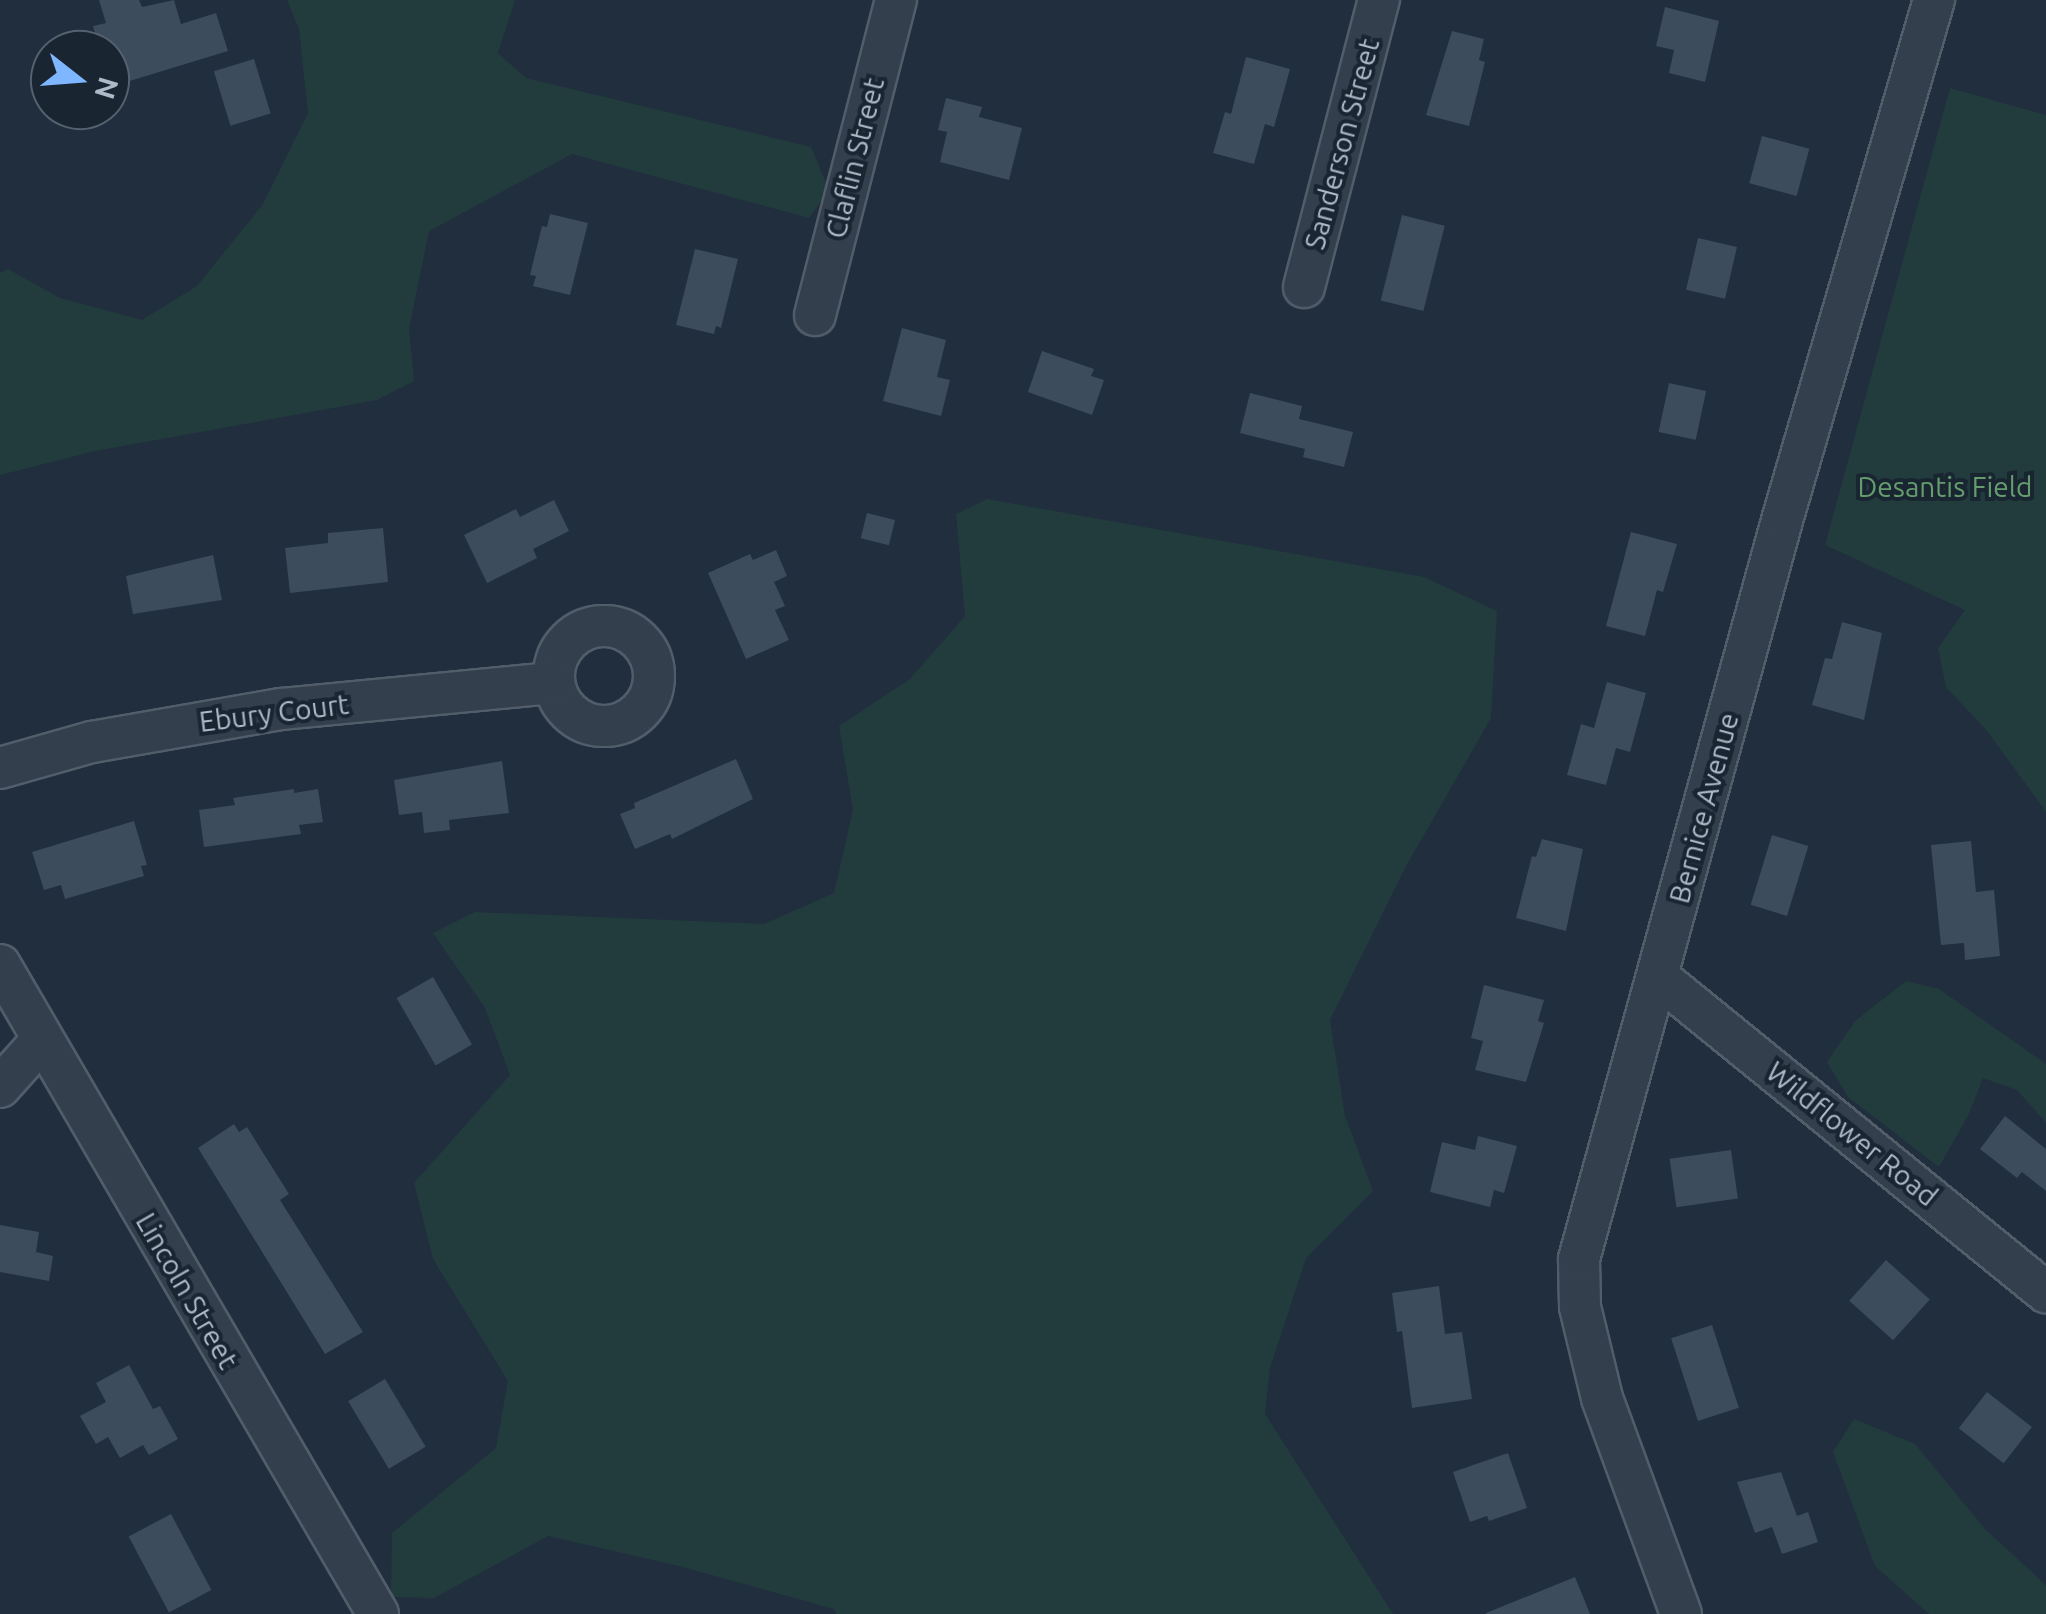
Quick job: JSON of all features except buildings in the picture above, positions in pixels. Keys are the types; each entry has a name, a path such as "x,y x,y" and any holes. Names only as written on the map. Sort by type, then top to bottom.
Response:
{"street":[{"name":"Claflin Street","path":"814,315 896,0"},
{"name":"Sanderson Street","path":"1304,287 1379,0"},
{"name":"Bernice Avenue","path":"1680,1614 1602,1398 1578,1282 1585,1233 1783,517 1934,0"},
{"name":"Ebury Court","path":"0,768 92,742 264,712 553,684"},
{"name":"Lincoln Street","path":"0,965 378,1614"},
{"name":"Wildflower Road","path":"1658,977 2046,1292"},
{"path":"0,1087 42,1040"}],"green space":[{"path":"287,0 515,0 498,53 526,78 811,147 829,190 809,218 572,154 429,231 409,329 414,381 377,400 95,451 0,475 0,273 8,269 60,298 142,320 197,286 263,204 308,113 299,29"},
{"name":"Desantis Field","path":"1950,88 2046,115 2046,812 1988,732 1946,687 1938,648 1965,610 1825,545"},
{"path":"987,499 1424,577 1497,611 1491,718 1405,868 1330,1020 1345,1116 1373,1191 1306,1258 1270,1368 1265,1414 1393,1614 836,1614 834,1609 679,1566 548,1536 434,1598 391,1597 392,1533 496,1448 508,1381 433,1259 414,1183 510,1075 485,1008 433,933 475,912 764,924 834,893 853,810 839,726 910,679 965,616 956,514"},
{"path":"1906,981 1939,989 2046,1064 2046,1123 2017,1090 1983,1078 1969,1114 1939,1167 1848,1097 1827,1062 1855,1021"},
{"path":"1854,1419 1915,1444 1985,1529 2046,1585 2046,1614 1929,1614 1875,1566 1833,1452"}]}
